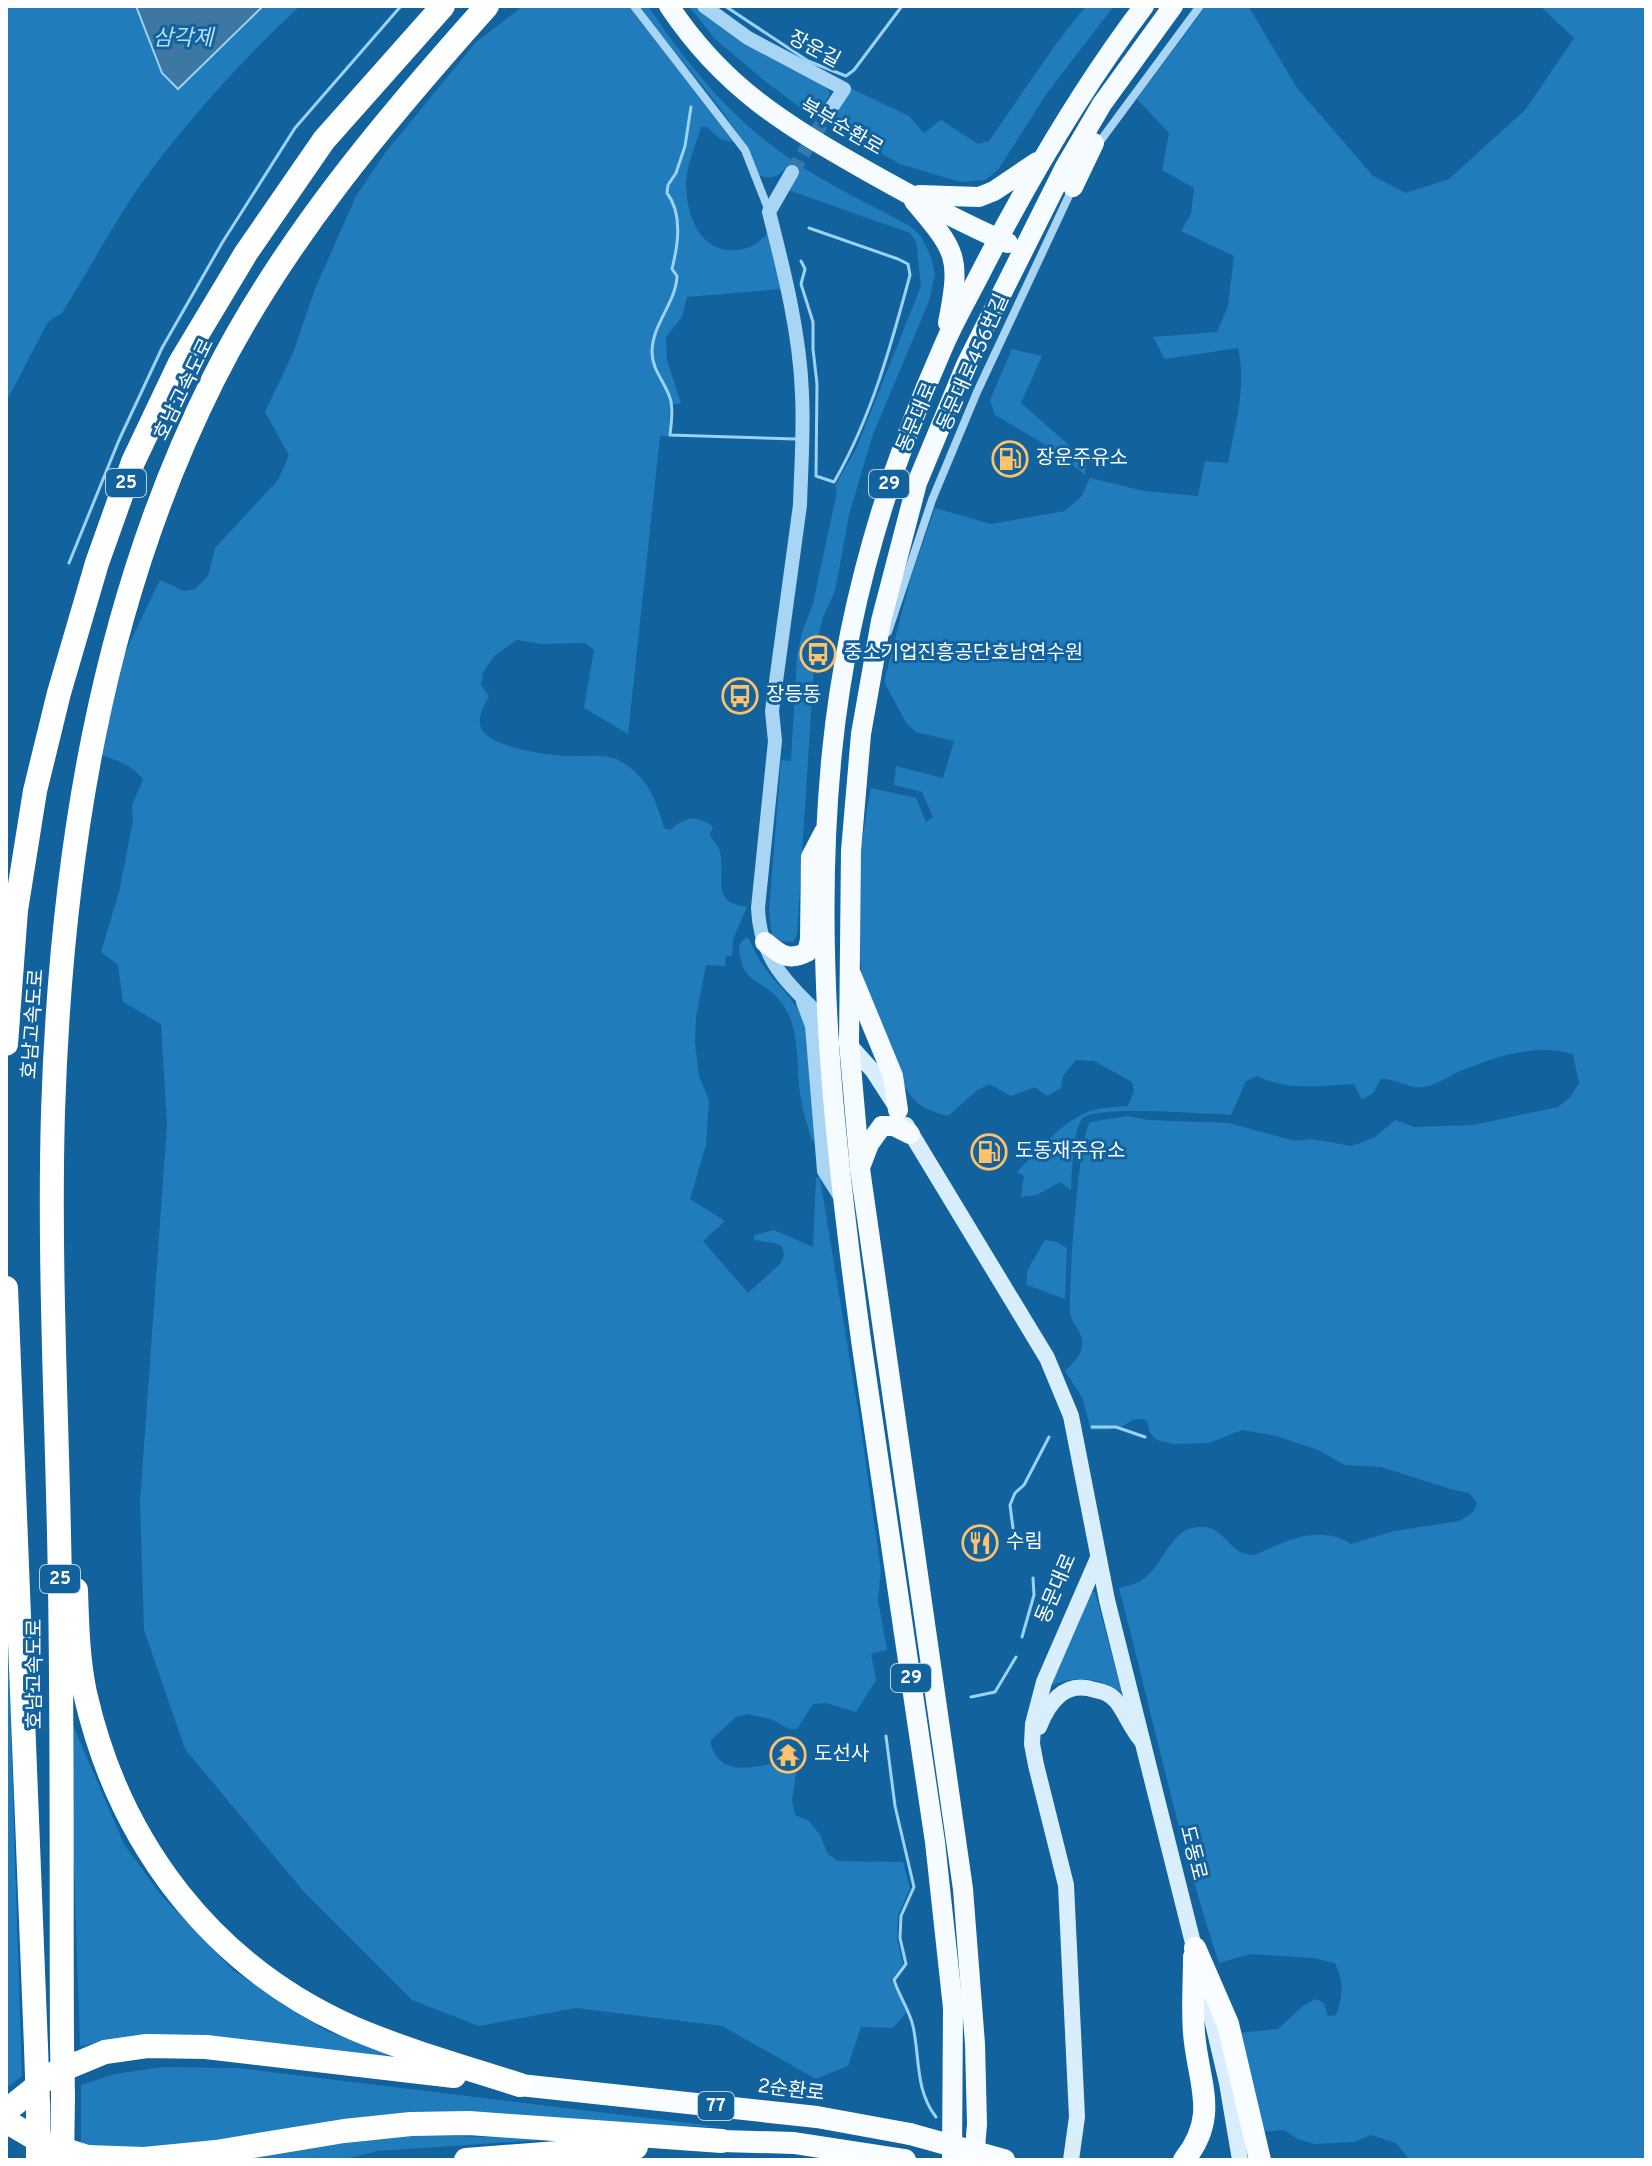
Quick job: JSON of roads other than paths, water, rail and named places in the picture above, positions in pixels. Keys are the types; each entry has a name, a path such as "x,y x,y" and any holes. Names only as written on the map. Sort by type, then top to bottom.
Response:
{"highway":[{"name":"호남고속도로","path":"6,1044 16,910 35,791 59,693 97,563 133,462 180,363 246,253 324,140 443,6"},
{"name":"호남고속도로","path":"62,2160 60,1550 53,1117 57,1016 69,883 102,692 134,570 175,462 215,376 275,272 358,157 487,6"},
{"path":"53,1117 63,1181 66,1373 77,1623 85,1691 104,1761 127,1813 153,1860 195,1912 252,1966 301,2000 352,2027 418,2053 520,2085"},
{"name":"호남고속도로","path":"6,1288 38,2160"},
{"path":"6,1457 11,1414"},
{"path":"1184,2160 1202,2131 1206,2104 1194,2034 1195,1948"},
{"path":"1195,1948 1228,2024 1260,2160"},
{"path":"6,2111 52,2074 105,2052 147,2046 206,2047 520,2085"},
{"name":"2순환로","path":"520,2085 817,2117 910,2134 1004,2160"},
{"path":"6,2121 43,2143 93,2158 144,2159 216,2152 344,2131 411,2124 469,2123 722,2141"},
{"path":"466,2160 722,2141"},
{"name":"77","path":"722,2141 794,2143 905,2160"}],"main road":[{"name":"북부순환로","path":"669,6 691,39 745,94 784,123 909,195 1022,249"},
{"name":"동문대로","path":"952,2160 955,2056 948,1940 841,1199 826,1022 826,829 834,733 846,656 891,478 944,343 1041,160 1144,6"},
{"name":"동문대로","path":"974,2160 977,2124 972,1987 957,1833 938,1722 860,1169 849,1043 851,851 861,734 881,621 917,483 966,365 1065,167 1102,104 1173,6"},
{"path":"1073,187 1087,153 1114,108 1122,78"},
{"path":"909,195 979,197 994,191 1041,160"},
{"path":"909,195 941,231 953,256 956,274 944,343"},
{"path":"765,942 783,957 797,957 807,952 810,940 811,857 826,829"},
{"path":"848,966 893,1076 898,1110"},
{"name":"동문대로","path":"826,1022 873,1071 1047,1358 1065,1396 1083,1473 1098,1558 1044,1682 1037,1702 1032,1744 1066,1885 1077,2117 1071,2160"},
{"path":"860,1169 869,1144 882,1126 894,1126 910,1134"},
{"name":"도동로","path":"1098,1558 1227,2083 1240,2160"},
{"path":"1032,1744 1056,1696 1072,1687 1087,1687 1108,1694 1116,1702 1146,1747"}],"street":[{"path":"634,6 745,150 769,212 791,310 802,395 800,505 772,711 775,741 758,908 759,925 773,966 826,1022"},
{"name":"장운길","path":"704,6 748,38 844,89 830,110"},
{"name":"동문대로456번길","path":"859,769 871,736 884,646 919,531 977,392 1073,187 1105,133 1200,6"},
{"path":"769,212 792,172"},
{"path":"800,994 812,1026 824,1171 841,1199"}],"water":[{"name":"삼각제","path":"136,6 263,6 178,89 162,73"}],"waterway":[{"path":"69,563 119,440 162,348 222,243 295,128 401,6"},
{"path":"725,6 808,61 846,76 854,70 902,6"},
{"path":"691,107 685,146 667,193 677,220 672,269 677,276 676,286 656,332 652,352 654,365 671,402 670,435 796,439"},
{"path":"801,261 805,269 801,284 813,322 817,384 816,476 834,482 869,407 910,275 908,264 898,259 809,228"},
{"path":"1092,1427 1116,1427 1145,1437"},
{"path":"1013,1528 1010,1505 1049,1437"},
{"path":"1022,1637 1034,1595 1033,1578"},
{"path":"971,1697 995,1692 1016,1657"},
{"path":"886,1736 895,1806 914,1887 901,1916 900,1938 906,1964 894,1980 911,2020 921,2085 936,2117"}],"tunnel":[{"path":"792,172 830,110"}],"place":[{"name":"장운주유소","path":"1010,459"},
{"name":"중소기업진흥공단호남연수원","path":"818,654"},
{"name":"장등동","path":"740,696"},
{"name":"도동재주유소","path":"989,1152"},
{"name":"수림","path":"980,1543"},
{"name":"도선사","path":"788,1755"}]}
